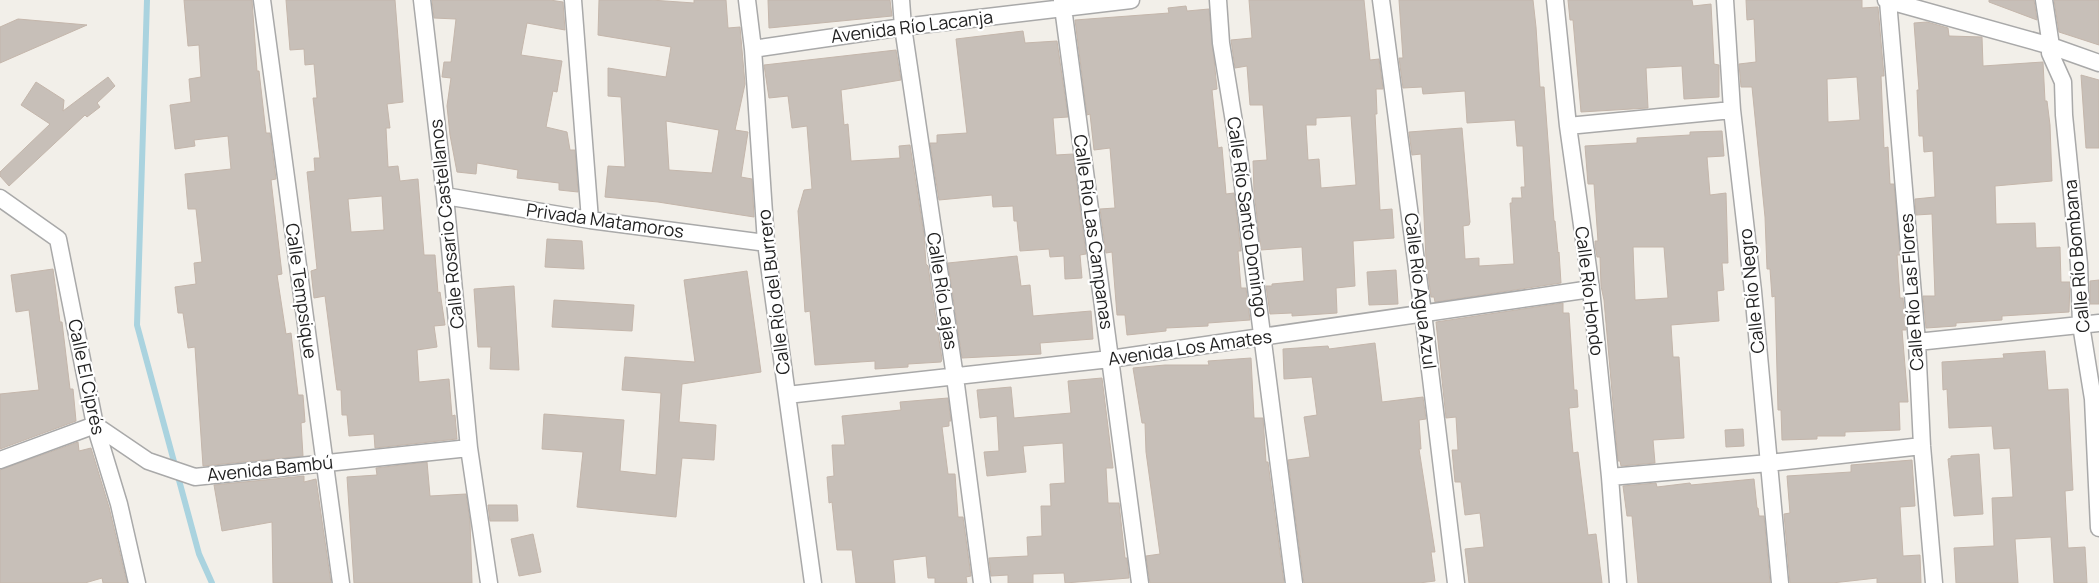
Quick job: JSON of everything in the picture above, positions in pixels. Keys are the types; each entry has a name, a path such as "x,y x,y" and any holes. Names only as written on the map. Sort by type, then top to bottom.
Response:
{"street":[{"name":"Calle Tempsique","path":"262,0 341,583"},
{"name":"Calle Rosario Castellanos","path":"422,0 445,196 468,448 489,583"},
{"path":"573,0 590,220"},
{"name":"Calle Río del Burrero","path":"747,0 754,49 766,243 813,583"},
{"name":"Calle Río Lajas","path":"901,0 903,27 955,378 982,583"},
{"name":"Avenida Río Lacanja","path":"754,49 1062,4 1131,0"},
{"name":"Calle Río Santo Domingo","path":"1218,0 1223,60 1237,140 1264,338 1294,583"},
{"name":"Calle Río Agua Azul","path":"1380,0 1423,314 1456,583"},
{"name":"Calle Río Hondo","path":"1555,0 1568,126 1591,290 1610,477 1618,583"},
{"name":"Calle Río Negro","path":"1725,0 1732,110 1753,291 1780,583"},
{"path":"1887,0 2051,46 2099,63"},
{"name":"Calle Río Las Flores","path":"1887,0 1917,342 1922,446 1934,583"},
{"name":"Calle Río Bombana","path":"2044,0 2051,46 2050,53 2063,82 2064,115 2079,264 2081,325 2093,400 2099,528"},
{"name":"Calle Río Las Campanas","path":"1062,4 1140,583"},
{"path":"1568,126 1732,110"},
{"name":"Privada Matamoros","path":"445,196 590,220 766,243"},
{"name":"Calle El Ciprés","path":"0,198 58,239 95,425 119,504 137,583"},
{"name":"Avenida Los Amates","path":"787,395 955,378 1110,359 1591,290"},
{"path":"1917,342 2099,323"},
{"name":"Avenida Bambú","path":"95,425 148,461 195,477 468,448"},
{"path":"0,460 95,425"},
{"path":"1610,477 1769,463 1922,446"}],"building":[{"path":"184,0 252,0 257,71 259,71 266,133 270,133 276,179 271,180 282,274 277,275 286,334 291,333 298,395 303,395 305,422 301,423 303,456 203,466 195,347 188,348 183,313 178,313 175,287 196,284 194,263 202,262 196,209 188,209 185,174 231,169 228,136 194,140 195,146 175,149 170,105 191,102 189,79 201,77 199,45 188,46"},
{"path":"286,0 395,0 403,102 387,104 390,128 386,128 388,167 398,166 400,181 418,179 424,255 435,255 438,293 440,292 445,325 434,326 437,347 417,350 419,382 449,379 452,416 455,415 457,439 375,448 374,434 349,436 347,415 342,415 341,390 337,390 325,296 314,298 311,271 317,269 307,172 315,171 314,158 320,158 313,98 317,98 314,64 305,65 304,49 290,50","holes":["382,196 384,230 351,232 348,199"]},
{"path":"432,0 550,0 563,2 565,30 527,23 521,55 562,61 557,92 553,91 546,127 567,132 570,150 575,150 578,192 559,190 559,183 517,178 518,170 477,163 476,174 457,172 447,106 451,78 442,77 444,62 451,62 456,19 434,18"},
{"path":"599,0 651,0 694,3 694,0 726,0 728,28 740,27 745,84 735,130 748,132 741,177 752,179 754,217 658,202 605,197 608,166 625,167 621,97 608,96 608,68 666,77 671,47 598,35","holes":["666,121 719,130 712,173 669,170"]},
{"path":"768,0 890,0 892,16 769,28"},
{"path":"1249,0 1364,0 1370,60 1379,59 1383,89 1376,89 1377,114 1375,114 1380,210 1392,209 1394,238 1353,241 1355,286 1336,288 1337,313 1292,316 1292,313 1270,314 1266,286 1304,281 1302,247 1261,250 1254,192 1253,161 1267,160 1263,105 1250,105 1247,66 1235,68 1231,40 1252,38","holes":["1351,116 1356,185 1321,188 1319,159 1308,160 1306,125 1316,125 1316,118"]},
{"path":"1399,0 1533,0 1540,87 1544,87 1554,221 1561,283 1435,302 1434,297 1431,297 1426,259 1421,154 1412,155 1409,132 1462,128 1470,222 1469,225 1463,226 1465,259 1479,258 1479,266 1514,264 1510,203 1512,203 1512,198 1522,198 1521,187 1525,187 1523,146 1517,146 1515,120 1467,123 1465,91 1423,94 1422,87 1403,88 1399,58 1403,58"},
{"path":"1568,0 1692,0 1693,6 1711,4 1714,64 1719,65 1719,97 1684,99 1682,66 1646,68 1648,108 1581,112 1573,20 1570,20"},
{"path":"1746,0 1862,0 1862,8 1878,7 1884,76 1881,76 1884,148 1888,147 1890,184 1894,184 1900,255 1897,255 1900,298 1903,298 1906,330 1902,330 1908,402 1899,402 1900,430 1845,432 1845,436 1817,436 1817,439 1782,440 1781,410 1778,410 1775,296 1772,297 1770,269 1767,269 1765,217 1752,87 1741,87 1739,64 1756,62 1754,19 1747,20","holes":["1857,77 1860,120 1828,122 1827,79"]},
{"path":"1989,0 2034,0 2037,20 1989,2"},
{"path":"2054,0 2099,0 2099,45 2059,32"},
{"path":"1186,6 1187,11 1209,9 1217,89 1212,90 1218,148 1222,147 1226,194 1234,193 1241,251 1238,251 1241,288 1246,288 1250,320 1208,323 1208,326 1166,328 1166,331 1127,335 1125,315 1117,315 1112,252 1106,253 1100,209 1115,208 1110,148 1094,150 1090,114 1087,115 1075,20 1169,13 1168,8"},
{"path":"18,19 87,25 0,63 0,27"},
{"path":"1927,22 1948,28 1949,36 1982,37 1983,66 2043,62 2045,101 2047,101 2050,125 2052,181 1995,186 1996,224 2035,223 2036,248 2060,247 2061,282 2070,282 2069,312 2002,316 2002,320 1956,323 1956,326 1926,328 1923,296 1935,296 1932,214 1916,215 1915,199 1935,197 1933,151 1924,152 1923,136 1919,136 1917,90 1919,90 1914,23"},
{"path":"1023,31 1025,43 1057,41 1068,117 1053,118 1056,155 1073,154 1086,254 1080,255 1082,278 1065,279 1064,256 1050,257 1049,249 1020,251 1017,221 1014,221 1013,206 993,207 992,195 939,200 930,143 937,143 937,135 967,133 956,39"},
{"path":"896,50 901,80 841,90 844,125 848,124 851,161 900,158 899,146 910,145 924,235 926,264 928,266 942,359 941,362 908,364 908,367 875,369 875,361 815,365 810,311 805,312 798,211 804,190 812,189 807,126 792,128 788,96 769,98 764,65"},
{"path":"2081,75 2099,80 2099,148 2086,148"},
{"path":"108,77 115,86 97,103 100,107 87,117 85,115 9,186 0,176 0,172 50,124 21,105 36,82 64,100 63,111"},
{"path":"1722,131 1724,156 1707,157 1710,195 1726,193 1728,263 1722,263 1724,290 1717,291 1719,321 1671,325 1673,357 1679,357 1684,438 1653,440 1655,463 1621,466 1620,461 1618,461 1604,300 1601,286 1600,257 1597,257 1595,246 1595,241 1598,241 1594,184 1588,184 1585,146 1637,143 1637,138 1690,135 1690,132","holes":["1633,247 1664,247 1668,298 1635,300"]},
{"path":"547,239 582,241 584,269 545,267"},
{"path":"1017,256 1021,286 1030,285 1033,316 1091,311 1093,339 1040,343 1041,354 962,358 948,263"},
{"path":"53,269 70,389 73,389 76,421 0,449 0,394 39,390 29,310 16,312 11,275"},
{"path":"1396,270 1398,304 1369,305 1367,272"},
{"path":"747,271 761,372 682,384 679,422 716,425 714,460 682,458 676,517 577,507 583,452 542,449 544,414 624,420 620,471 656,475 661,393 622,390 625,357 695,362 684,280"},
{"path":"2099,280 2099,304 2090,304 2090,281"},
{"path":"514,286 519,370 490,369 491,347 478,347 474,289"},
{"path":"554,300 634,305 632,331 552,327"},
{"path":"1563,303 1563,313 1569,313 1574,390 1577,390 1578,407 1569,408 1573,453 1578,452 1588,535 1596,534 1602,583 1469,583 1465,549 1484,547 1480,513 1465,515 1461,482 1455,482 1452,450 1458,450 1456,417 1446,418 1436,322"},
{"path":"1375,343 1382,402 1423,397 1426,419 1419,420 1421,449 1419,449 1435,552 1431,552 1435,581 1419,583 1304,583 1288,460 1310,457 1304,417 1317,415 1312,377 1284,379 1283,349 1328,346 1329,349"},
{"path":"2045,351 2048,390 2068,389 2073,490 2065,491 2068,548 2085,547 2087,583 2054,583 2051,537 2015,539 2018,583 1956,583 1954,548 1994,546 1992,498 2013,497 2010,448 1994,449 1992,426 1949,428 1947,389 1943,390 1942,362 2004,358 2003,354"},
{"path":"1251,358 1254,418 1263,418 1266,462 1268,462 1284,583 1150,583 1146,556 1160,554 1146,452 1145,423 1142,423 1133,368 1165,365 1209,365 1208,361"},
{"path":"1102,378 1113,468 1106,468 1108,503 1119,503 1129,578 1065,583 1064,573 1033,574 1033,583 1008,583 1008,575 991,576 989,558 1028,556 1027,537 1042,536 1041,506 1051,506 1050,484 1065,483 1063,443 1023,446 1026,472 987,476 984,452 999,451 997,416 980,418 977,390 1011,387 1014,418 1071,413 1068,381"},
{"path":"948,398 951,421 949,421 949,426 942,427 948,474 955,474 958,517 963,517 971,576 966,577 967,583 935,583 935,578 928,578 926,556 893,560 895,583 856,583 852,550 837,550 832,502 829,503 827,477 834,476 832,445 845,445 842,416 901,410 900,402"},
{"path":"1743,429 1744,446 1726,447 1725,430"},
{"path":"78,442 79,451 91,448 109,507 127,583 103,583 102,578 85,583 0,583 0,470"},
{"path":"1979,454 1983,514 1954,516 1948,459 1951,456"},
{"path":"1912,460 1915,506 1900,507 1903,556 1920,555 1921,583 1877,583 1877,578 1832,583 1790,583 1784,514 1790,513 1787,476 1851,472 1851,465"},
{"path":"427,462 430,496 466,494 470,521 472,583 354,583 347,477 377,475 376,468"},
{"path":"304,476 304,482 316,479 331,583 273,583 272,522 222,531 214,485"},
{"path":"1754,479 1759,516 1764,516 1770,583 1638,583 1632,516 1627,516 1623,486 1656,483 1657,487"},
{"path":"488,505 517,505 518,521 490,521"},
{"path":"533,534 541,572 519,576 511,539"}],"waterway":[{"path":"147,0 137,325 199,554 212,583"}]}
